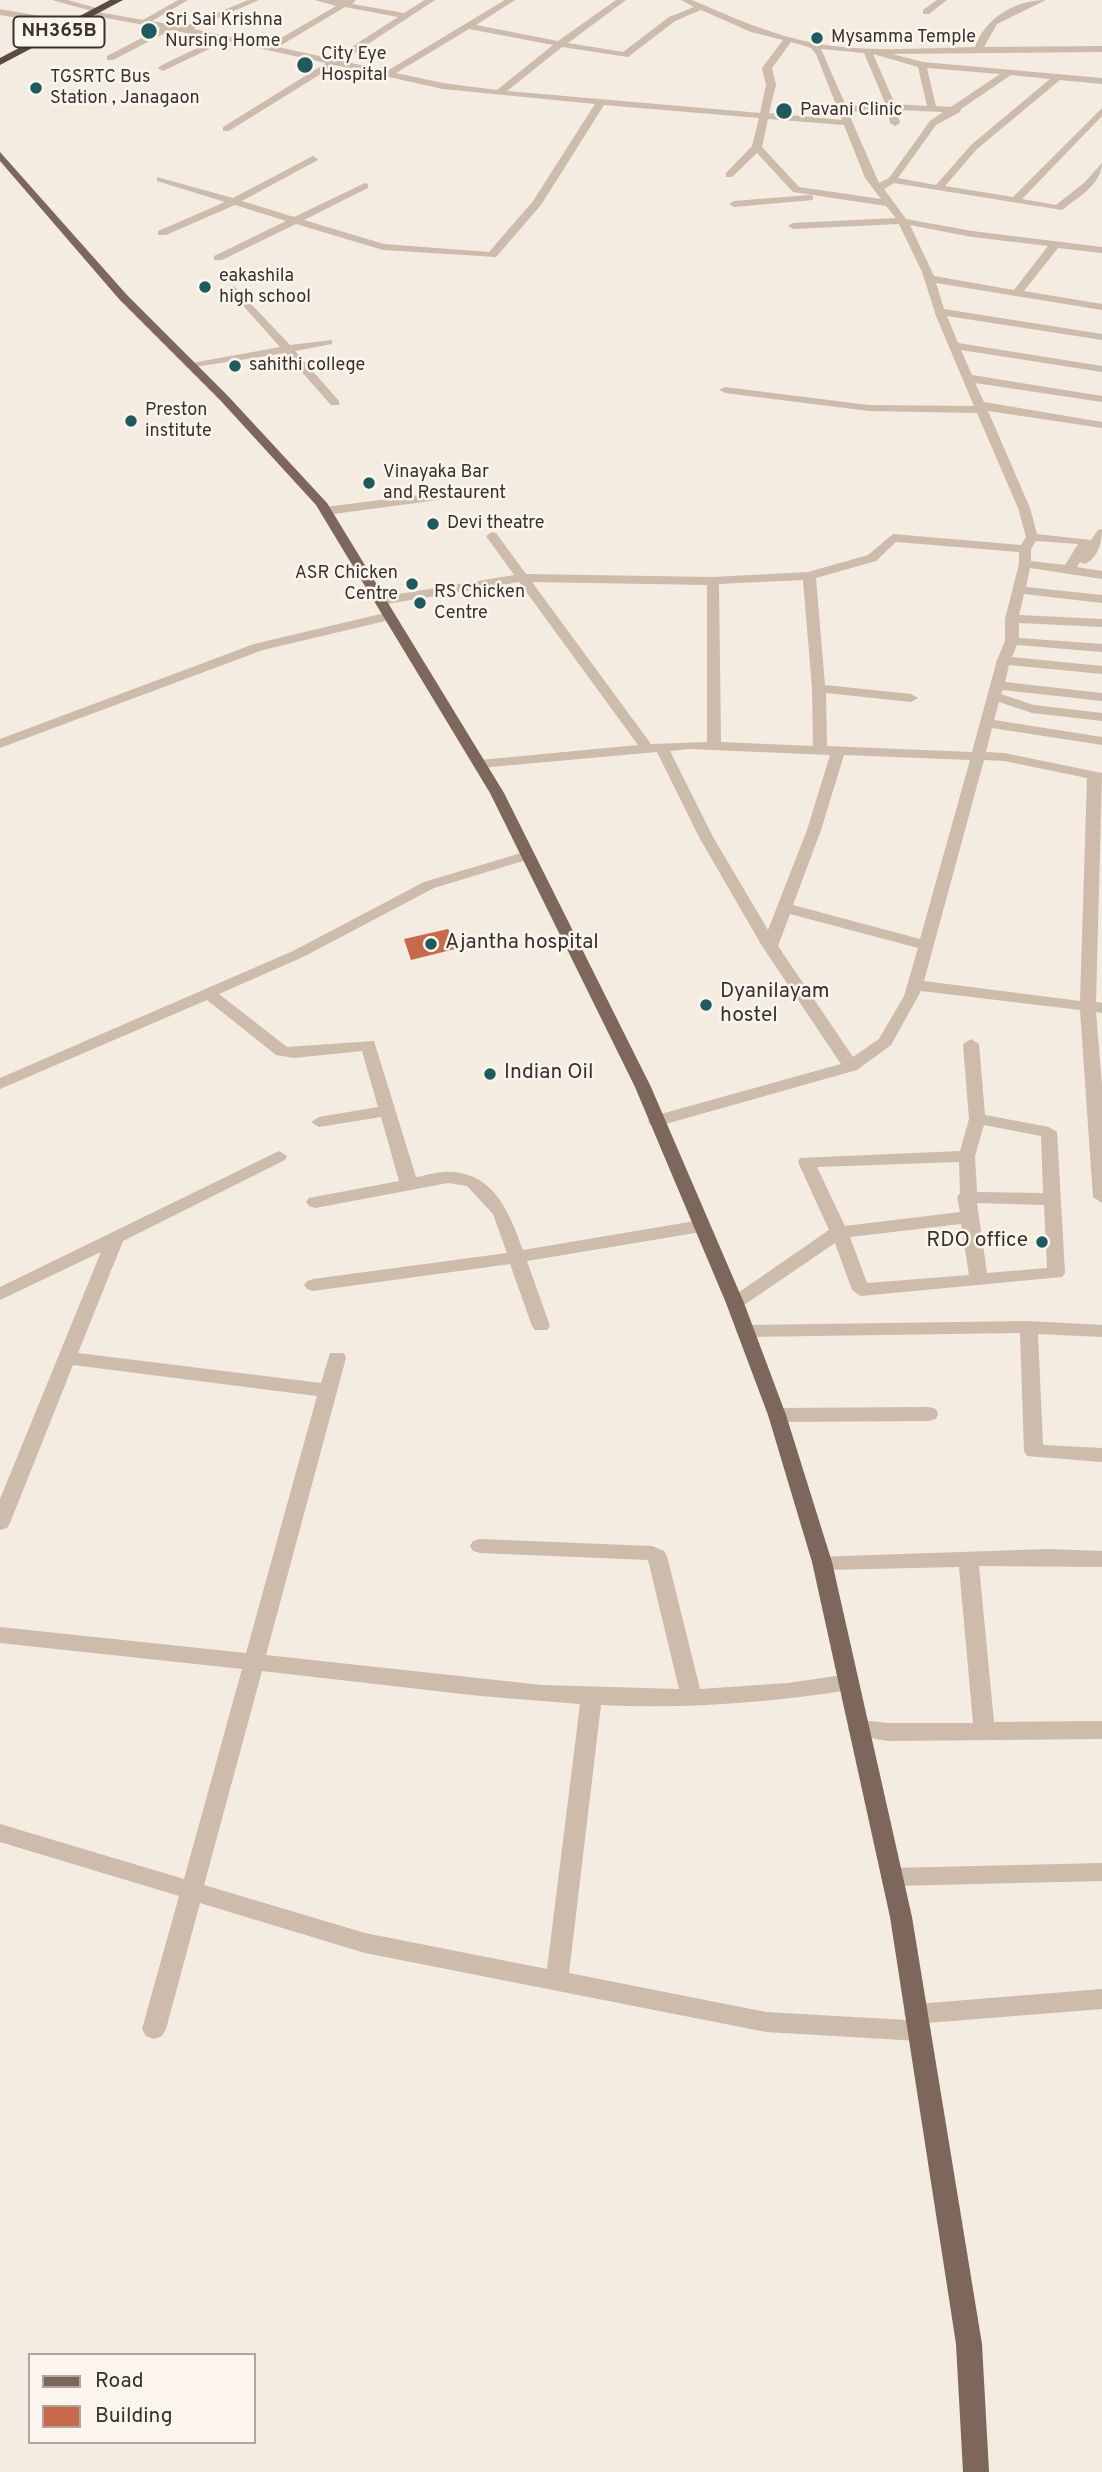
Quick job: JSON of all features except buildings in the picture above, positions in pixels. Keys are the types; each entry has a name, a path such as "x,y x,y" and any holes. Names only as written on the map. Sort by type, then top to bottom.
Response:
{"highway":[{"name":"NH365B","path":"0,62 106,0"},
{"name":"NH365B","path":"0,55 63,23 118,0"}],"main road":[{"path":"0,155 123,297 192,366 326,511 480,764 528,855 643,1087 734,1303 777,1415 822,1562 892,1877 970,2344 976,2472"}],"street":[{"path":"0,5 12,0"},
{"path":"56,0 143,23 225,38 443,86 600,103 848,123"},
{"path":"143,23 184,0"},
{"path":"182,31 255,0"},
{"path":"319,0 405,16"},
{"path":"270,48 352,0"},
{"path":"226,129 431,0"},
{"path":"388,74 511,0"},
{"path":"499,93 560,44 622,0"},
{"path":"685,0 754,30 814,46 871,50 1102,49"},
{"path":"926,12 943,0"},
{"path":"979,50 983,31 999,18 1042,0"},
{"path":"467,26 625,55 672,19 699,8"},
{"path":"0,12 63,23"},
{"path":"110,58 168,28"},
{"path":"1089,49 1102,37"},
{"path":"163,68 225,38"},
{"path":"729,175 757,147 771,85 767,68 788,40"},
{"path":"656,1121 851,1066 885,1042 912,996 1004,660 1012,641 1012,619 1021,590 1027,550 1024,508 940,312 930,279 903,221 870,178 814,46"},
{"path":"871,50 922,65 1102,81"},
{"path":"871,50 892,107 895,123"},
{"path":"922,65 932,108"},
{"path":"878,188 892,180 933,123 957,110 1009,72"},
{"path":"938,188 974,147 1058,77"},
{"path":"160,179 230,203 383,247 492,255 515,231 565,160 600,103"},
{"path":"843,109 892,107 957,110"},
{"path":"1015,201 1102,111"},
{"path":"757,147 796,190 889,203"},
{"path":"162,233 230,203 313,159"},
{"path":"892,180 1058,208 1088,184 1102,166"},
{"path":"1088,184 1102,187"},
{"path":"218,258 365,186"},
{"path":"734,204 788,199 862,198"},
{"path":"793,226 903,221 972,234 1102,250"},
{"path":"1017,293 1055,245"},
{"path":"930,279 1102,307"},
{"path":"234,289 335,403"},
{"path":"940,312 1102,337"},
{"path":"192,366 328,342"},
{"path":"954,346 1102,369"},
{"path":"968,378 1102,399"},
{"path":"724,390 870,408 981,408 1102,425"},
{"path":"326,511 442,495"},
{"path":"1073,570 1102,533"},
{"path":"492,536 655,749 770,946 851,1066"},
{"path":"0,744 259,648 385,608 522,578 713,581 809,576 872,558 893,538 1027,550 1086,541 1073,570"},
{"path":"1027,550 1073,570 1102,575"},
{"path":"809,576 819,688 820,751"},
{"path":"713,581 714,746"},
{"path":"1021,590 1102,599"},
{"path":"1012,619 1102,623"},
{"path":"1012,641 1102,648"},
{"path":"1004,660 1102,670"},
{"path":"819,688 911,698"},
{"path":"996,691 1102,697"},
{"path":"996,691 1032,709 1102,717"},
{"path":"988,723 1102,741"},
{"path":"480,764 714,746 1004,757 1098,777 1095,1007 1102,1197"},
{"path":"770,946 814,830 838,752"},
{"path":"0,1084 298,954 429,885 528,855"},
{"path":"785,908 925,946"},
{"path":"914,985 1095,1007"},
{"path":"208,993 282,1051 294,1053 368,1045 409,1184"},
{"path":"971,1044 977,1119 967,1156 967,1197 979,1281"},
{"path":"319,1122 388,1111"},
{"path":"967,1156 806,1162 839,1232 861,1290 1056,1273 1049,1132 977,1119"},
{"path":"0,1293 279,1156"},
{"path":"315,1202 448,1177 472,1181 501,1212 541,1326"},
{"path":"967,1197 1051,1199"},
{"path":"734,1303 839,1232 969,1217"},
{"path":"313,1285 517,1257 701,1226"},
{"path":"0,1523 116,1236"},
{"path":"1029,1327 1034,1451 1102,1455"},
{"path":"745,1331 1029,1327 1102,1331"},
{"path":"66,1358 328,1391"},
{"path":"153,2029 337,1358"},
{"path":"777,1415 929,1414"},
{"path":"480,1546 653,1553 657,1556 692,1698"},
{"path":"822,1562 1102,1559"},
{"path":"968,1560 984,1731"},
{"path":"0,1635 424,1682 591,1697 692,1698 808,1690 849,1682"},
{"path":"557,1979 591,1697"},
{"path":"859,1729 888,1732 1102,1730"},
{"path":"0,1833 365,1943 766,2022 918,2023 1102,1999"},
{"path":"892,1877 1102,1872"}],"place":[{"name":"Sri Sai Krishna Nursing Home","path":"149,31"},
{"name":"Mysamma Temple","path":"817,38"},
{"name":"City Eye Hospital","path":"305,65"},
{"name":"TGSRTC Bus Station , Janagaon","path":"36,88"},
{"name":"Pavani Clinic","path":"784,111"},
{"name":"eakashila high school","path":"205,287"},
{"name":"sahithi college","path":"235,366"},
{"name":"Preston institute","path":"131,421"},
{"name":"Vinayaka Bar and Restaurent","path":"369,483"},
{"name":"Devi theatre","path":"433,524"},
{"name":"ASR Chicken Centre","path":"412,584"},
{"name":"RS Chicken Centre","path":"420,603"},
{"name":"Ajantha hospital","path":"431,944"},
{"name":"Dyanilayam hostel","path":"706,1005"},
{"name":"Indian Oil","path":"490,1074"},
{"name":"RDO office","path":"1042,1242"}]}
